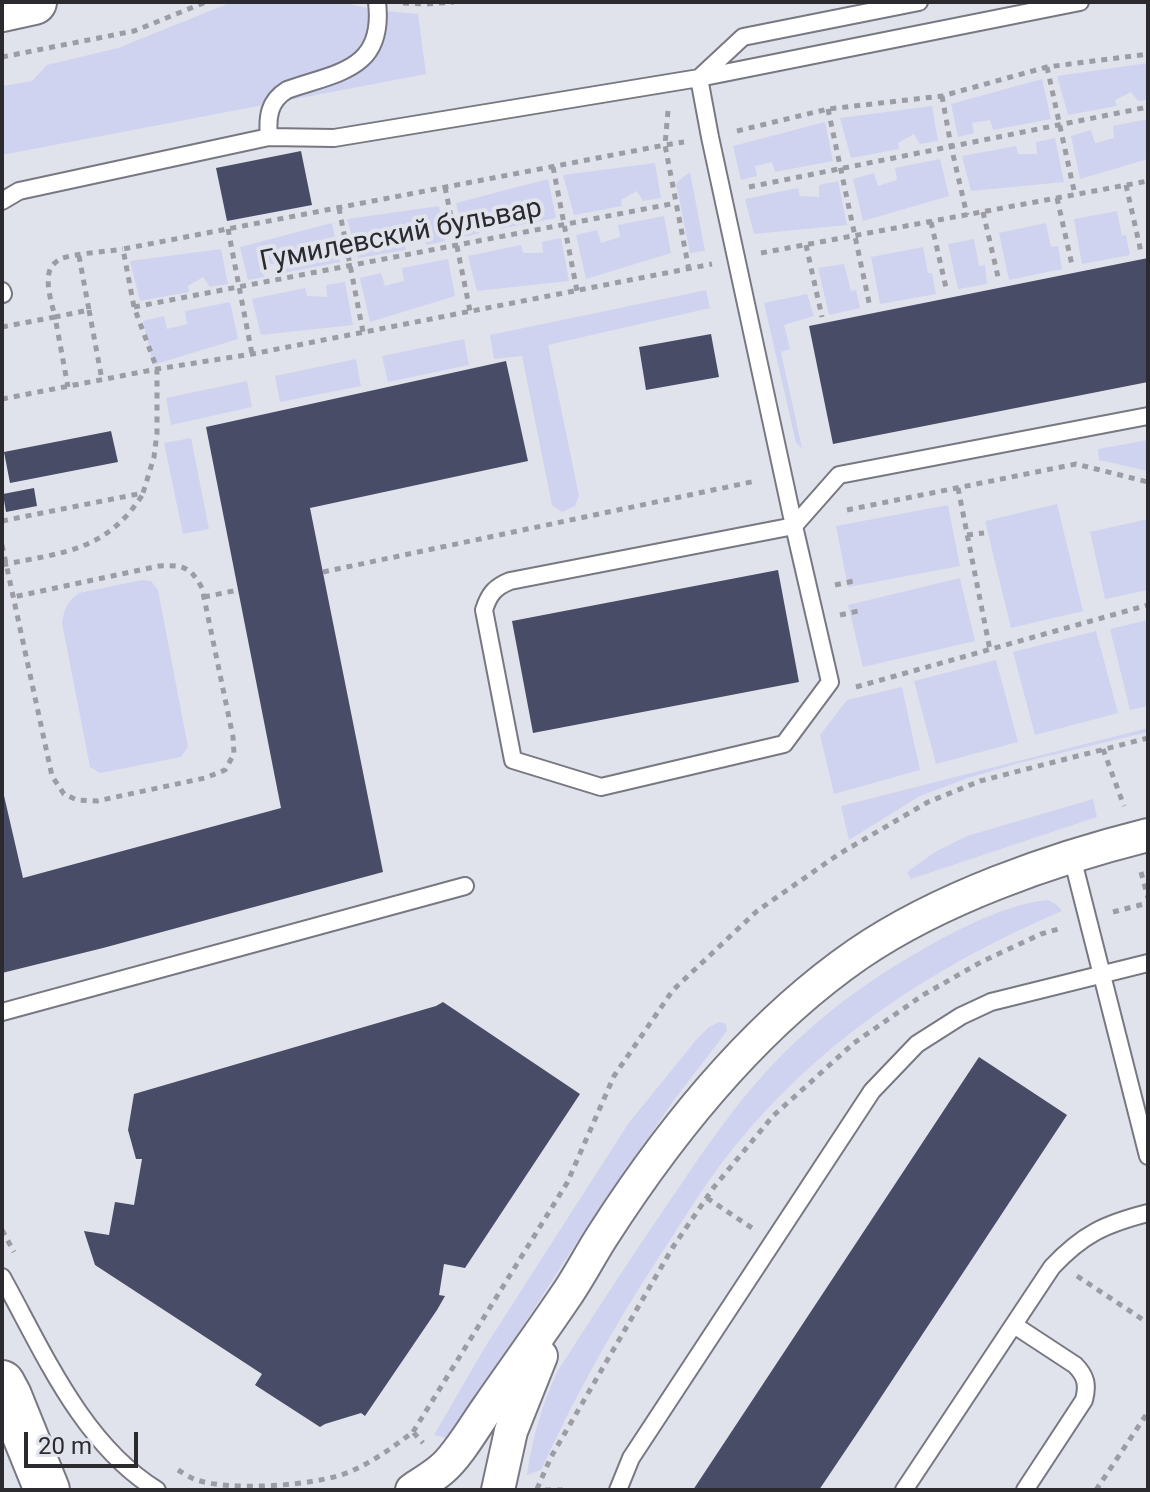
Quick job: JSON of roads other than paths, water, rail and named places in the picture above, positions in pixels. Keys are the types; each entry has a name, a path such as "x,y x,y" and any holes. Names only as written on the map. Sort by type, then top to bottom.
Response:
{"street":[{"path":"2,9 34,2"},
{"path":"412,1490 444,1468 567,1294 602,1235 641,1179 726,1072 773,1022 860,953 907,924 1025,873 1138,836"},
{"path":"498,1490 511,1431 567,1294"},
{"path":"2,1383 47,1490"}],"lane":[{"path":"269,137 267,122 278,96 355,66 370,50 378,29 377,2"},
{"path":"699,78 743,37 919,2"},
{"path":"2,201 19,191 269,137 334,138 671,83 1080,2"},
{"path":"699,78 794,526 830,682 784,744 601,787 513,760 484,610 487,598 499,585 794,526 839,475 1148,416"},
{"path":"1072,857 1148,1156"},
{"path":"2,1012 465,886"},
{"path":"618,1490 631,1458 872,1091 917,1044 961,1016 991,1002 1148,963"},
{"path":"904,1490 1056,1263 1069,1249 1102,1227 1148,1213"},
{"path":"2,1277 90,1429 127,1469 157,1490"},
{"path":"1014,1325 1075,1365 1082,1372 1087,1389 1084,1400 1025,1490"}]}
